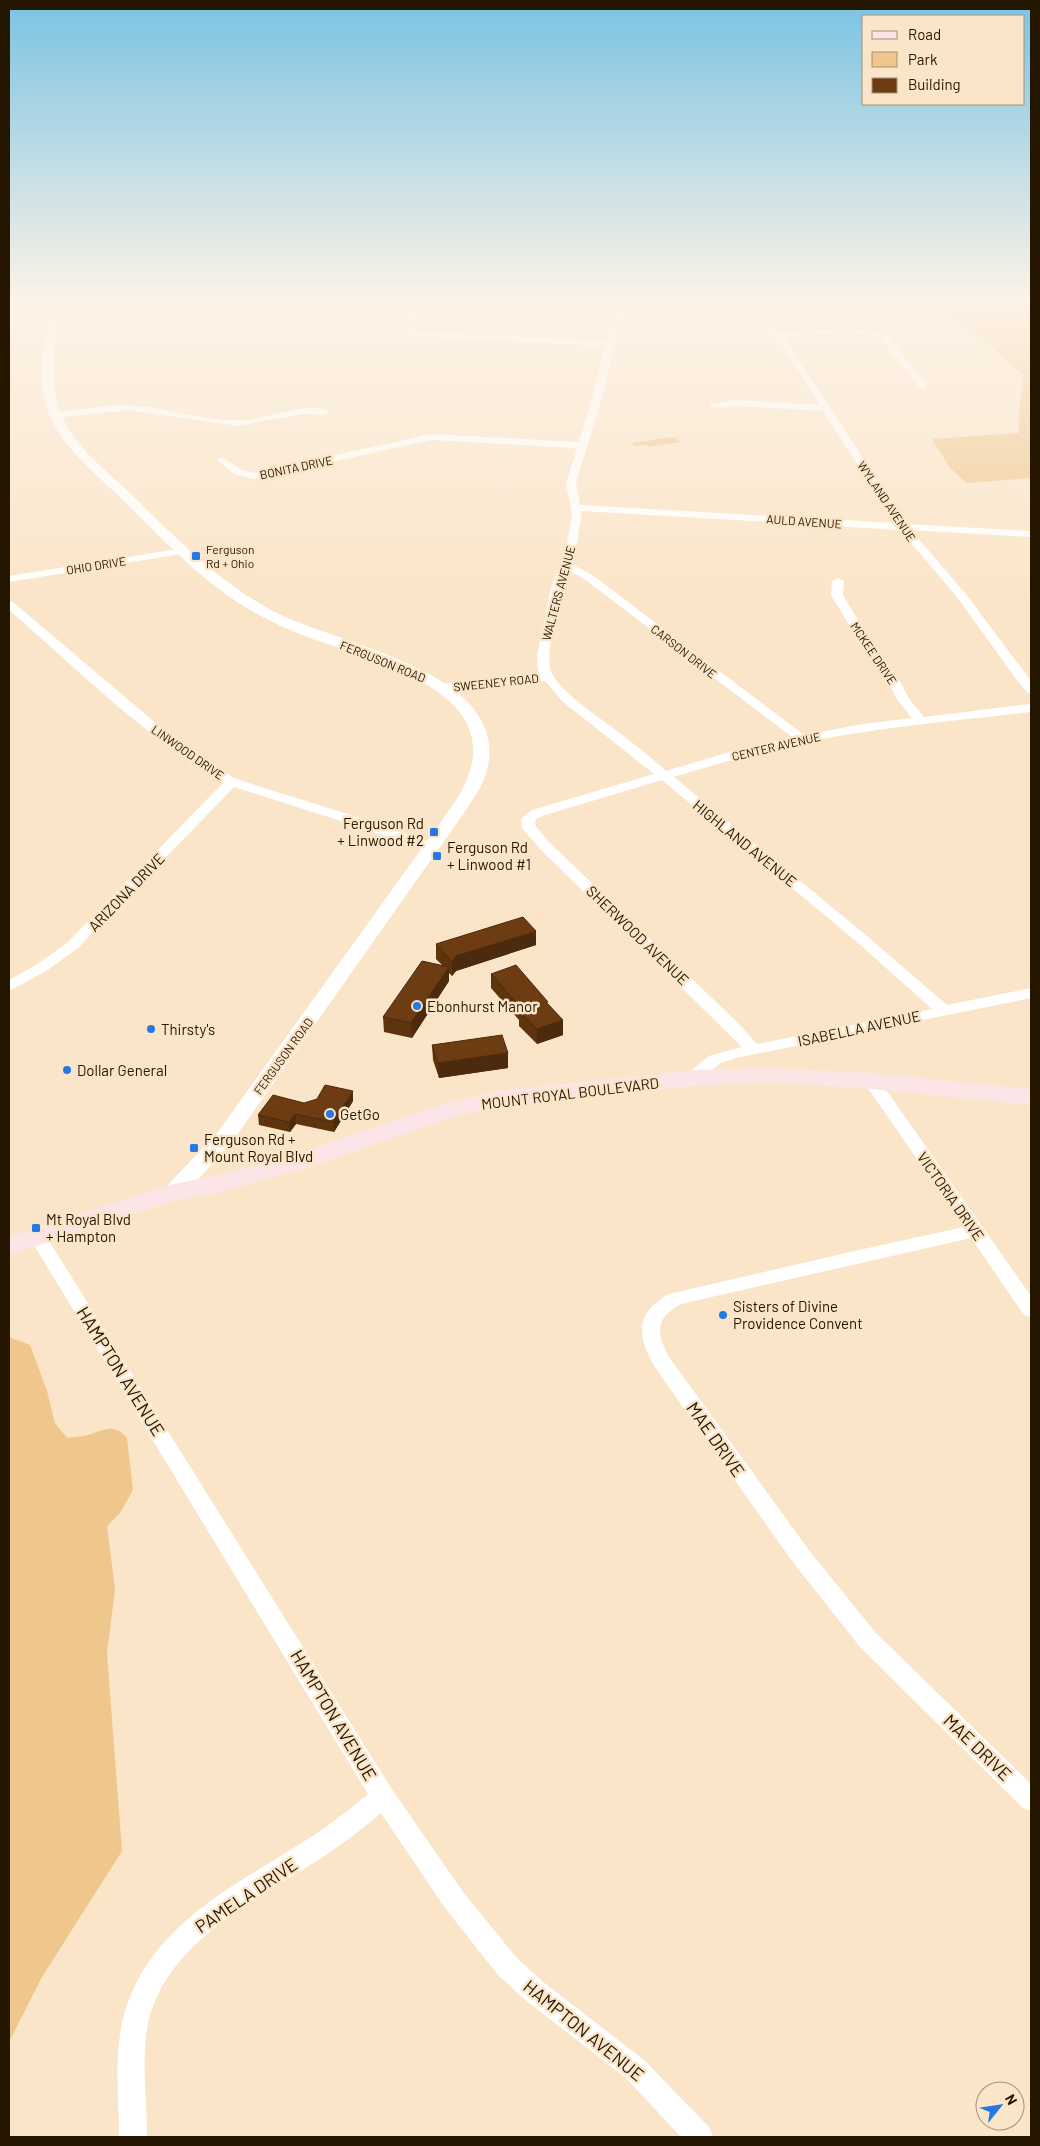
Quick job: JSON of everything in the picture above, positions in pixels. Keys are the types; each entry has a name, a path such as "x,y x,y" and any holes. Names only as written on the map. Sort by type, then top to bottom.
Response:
{"main road":[{"name":"MOUNT ROYAL BOULEVARD","path":"9,1246 174,1192 295,1163 477,1103 531,1095 693,1078 768,1075 870,1081 1031,1097"}],"street":[{"name":"FERGUSON ROAD","path":"51,400 67,434 79,450 184,551 232,593 270,615 425,676 445,688 462,705 474,720 481,740 480,768 469,794 225,1137 174,1192"},
{"path":"577,508 571,483 594,400"},
{"name":"WYLAND AVENUE","path":"821,400 903,527 926,556 950,581 1031,689"},
{"path":"714,406 737,404 826,408"},
{"path":"56,414 133,407 220,422 237,423 271,420 307,410 324,412"},
{"name":"BONITA DRIVE","path":"222,460 242,474 257,476 431,437 582,445"},
{"name":"AULD AVENUE","path":"577,508 1031,534"},
{"name":"WALTERS AVENUE","path":"548,677 543,663 543,649 557,588 571,549 577,508"},
{"name":"OHIO DRIVE","path":"9,579 184,551"},
{"name":"CARSON DRIVE","path":"565,565 587,576 723,681 802,739"},
{"name":"MCKEE DRIVE","path":"838,581 837,596 860,634 892,678 904,701 921,722"},
{"name":"LINWOOD DRIVE","path":"9,604 160,734 207,768 231,782 346,818 432,848"},
{"name":"SWEENEY ROAD","path":"445,688 462,684 548,677"},
{"name":"HIGHLAND AVENUE","path":"548,677 568,699 866,942 943,1010"},
{"name":"CENTER AVENUE","path":"528,818 555,807 664,777 736,754 802,739 855,730 1031,708"},
{"name":"ARIZONA DRIVE","path":"9,986 72,946 231,782"},
{"name":"SHERWOOD AVENUE","path":"528,818 529,828 544,846 724,1018 753,1049"},
{"name":"ISABELLA AVENUE","path":"693,1078 715,1060 753,1049 1031,993"},
{"name":"VICTORIA DRIVE","path":"870,1081 1031,1310"},
{"name":"MAE DRIVE","path":"976,1231 676,1299 664,1304 651,1320 651,1338 653,1348 666,1369 834,1600 868,1640 1031,1800"},
{"name":"HAMPTON AVENUE","path":"38,1237 383,1796 454,1900 482,1937 508,1966 534,1990 635,2069 699,2137"},
{"name":"PAMELA DRIVE","path":"133,2137 134,2110 130,2082 136,2020 148,1988 166,1961 204,1919 360,1817 383,1796"}],"green space":[{"path":"1020,400 1031,400 1031,478 967,483 950,468 932,439 1019,433"},
{"path":"673,437 680,442 649,447 647,445 635,446 631,443"},
{"path":"9,1337 30,1345 47,1391 55,1423 67,1438 111,1429 117,1430 127,1438 133,1490 120,1513 107,1526 115,1589 107,1653 122,1851 42,1977 9,2042"}],"building":[{"path":"523,917 536,931 456,956 452,962 436,944"},
{"path":"422,961 449,967 411,1023 383,1017"},
{"path":"516,965 563,1020 537,1029 519,1011 523,1010 491,974"},
{"path":"502,1035 508,1053 438,1063 432,1045"},
{"path":"325,1085 353,1091 333,1122 295,1114 289,1122 258,1115 273,1095 304,1103 317,1099"}],"place":[{"name":"Ferguson Rd + Ohio","path":"196,556"},
{"name":"Ferguson Rd + Linwood #2","path":"434,832"},
{"name":"Ferguson Rd + Linwood #1","path":"437,856"},
{"name":"Ebonhurst Manor","path":"417,1006"},
{"name":"Thirsty's","path":"151,1029"},
{"name":"Dollar General","path":"67,1070"},
{"name":"GetGo","path":"330,1114"},
{"name":"Ferguson Rd + Mount Royal Blvd","path":"194,1148"},
{"name":"Mt Royal Blvd + Hampton","path":"36,1228"},
{"name":"Sisters of Divine Providence Convent","path":"723,1315"}]}
